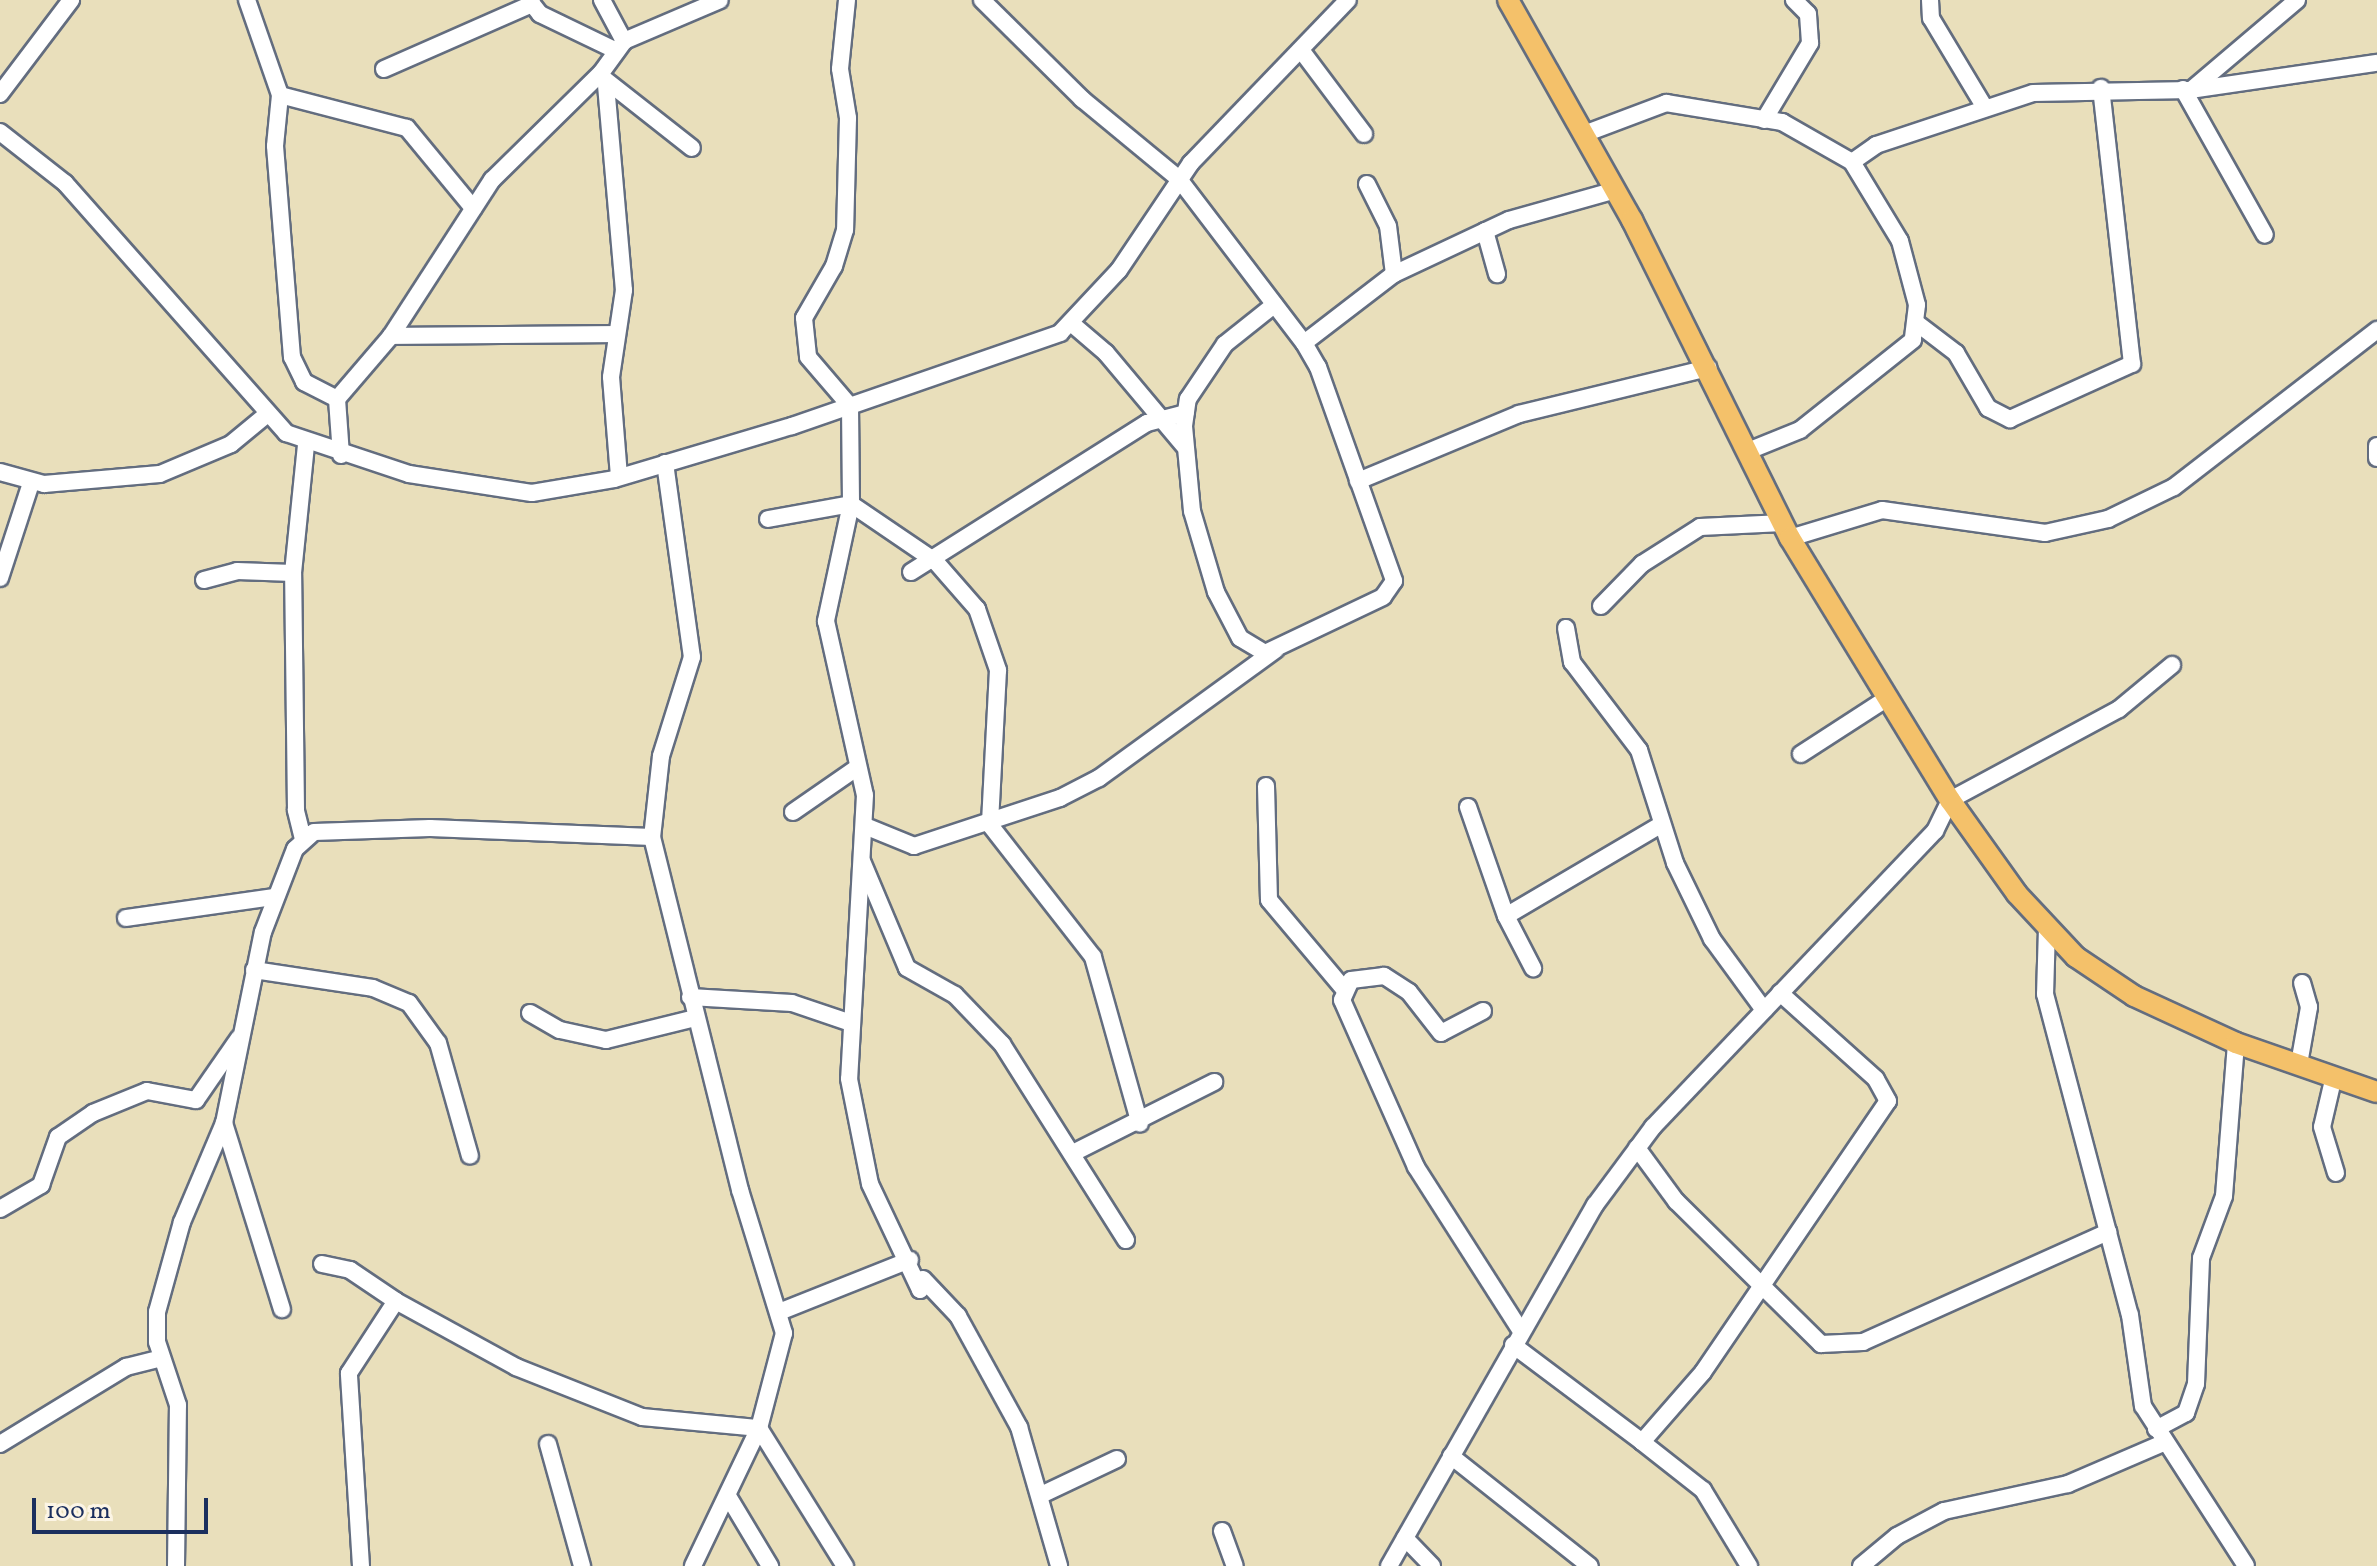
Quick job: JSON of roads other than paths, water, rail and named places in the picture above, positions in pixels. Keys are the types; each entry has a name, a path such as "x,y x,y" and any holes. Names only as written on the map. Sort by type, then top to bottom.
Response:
{"main road":[{"path":"1508,0 1616,190 1787,530 1886,699 1969,831 2047,928 2108,980 2236,1043 2377,1092"}],"street":[{"path":"0,94 71,0"},
{"path":"247,0 280,95 275,146 292,357 304,382 337,399"},
{"path":"602,0 620,46"},
{"path":"341,455 337,399 391,336 473,208 527,142 604,79 620,46 720,0"},
{"path":"847,0 840,69 848,118 845,230 834,266 804,318 808,357 850,406 851,504 826,621 858,767 865,826 860,856 851,1023 857,1139 870,1184 910,1260 920,1290 923,1279 974,1344 1019,1427 1059,1566"},
{"path":"865,826 914,846 990,825 1099,778 1275,650 1391,591 1358,481 1304,343 1179,179 1082,99 982,0"},
{"path":"0,132 65,183 265,416 306,444 485,491 532,493 619,477 850,406 1016,351 1071,323 1119,270 1179,179 1348,0"},
{"path":"1764,120 1810,43 1808,14 1794,0"},
{"path":"1930,0 1931,18 1985,108"},
{"path":"2187,90 2297,0"},
{"path":"384,69 531,2 620,46"},
{"path":"1301,50 1364,134"},
{"path":"1852,162 1876,145 2033,93 2101,88 2187,90 2377,63"},
{"path":"604,79 692,148"},
{"path":"604,79 624,290 612,334 619,477"},
{"path":"1584,134 1666,103 1764,120 1825,143 1852,162 1900,241 1918,324 1956,353 1988,408 2010,419 2132,364 2101,88"},
{"path":"2187,90 2265,235"},
{"path":"280,95 407,128 473,208"},
{"path":"1367,184 1388,226 1394,274"},
{"path":"1304,343 1394,274 1485,231 1616,190"},
{"path":"1485,231 1497,274"},
{"path":"1274,305 1225,344 1186,413 1184,446 1192,511 1228,623 1251,649 1275,650"},
{"path":"1071,323 1106,353 1184,446"},
{"path":"1748,451 1800,430 1893,362 1918,324"},
{"path":"1601,606 1664,547 1700,527 1787,530 1882,510 2045,533 2108,519 2174,487 2377,330"},
{"path":"391,336 612,334"},
{"path":"1358,481 1519,414 1708,368"},
{"path":"911,572 935,561 1162,419 1186,413"},
{"path":"0,472 31,483 160,474 231,444 265,416"},
{"path":"176,1566 178,1405 162,1358 157,1312 166,1270 224,1123 254,970 274,897 303,839 296,810 293,573 306,444"},
{"path":"2377,446 2377,458"},
{"path":"665,463 692,657 661,756 652,837 695,1018 784,1333 759,1428 693,1566"},
{"path":"0,578 31,483"},
{"path":"768,519 851,504 935,561 977,609 998,670 990,825 1093,957 1140,1124"},
{"path":"204,580 237,571 293,573"},
{"path":"1566,628 1572,662 1639,750 1662,824 1712,939 1764,1010"},
{"path":"1389,1566 1517,1338 1637,1148 1935,831 1950,800 2119,709 2172,665"},
{"path":"1801,754 1886,699"},
{"path":"793,812 858,767"},
{"path":"1266,786 1269,900 1344,989 1377,1086 1416,1167 1517,1338 1703,1490 1749,1566"},
{"path":"1468,807 1506,916 1533,968"},
{"path":"1506,916 1662,824"},
{"path":"1935,831 1953,825 1969,831"},
{"path":"303,839 430,828 652,837"},
{"path":"860,856 907,968 976,1015 1075,1152 1126,1240"},
{"path":"126,918 274,897"},
{"path":"2047,928 2045,994 2108,1232 2143,1406 2246,1566"},
{"path":"254,970 373,988 409,1003 438,1043 470,1156"},
{"path":"1344,989 1359,976 1397,981 1447,1034 1483,1011"},
{"path":"2299,1064 2309,1007 2302,983"},
{"path":"1642,1442 1703,1372 1761,1279 1888,1101 1876,1079 1780,993"},
{"path":"690,997 792,1003 851,1023"},
{"path":"530,1013 560,1030 606,1040 695,1018"},
{"path":"0,1209 41,1185 58,1137 93,1113 147,1091 196,1100 241,1034"},
{"path":"1861,1566 1897,1536 1944,1511 2068,1484 2160,1436 2186,1413 2196,1384 2201,1258 2224,1196 2236,1043"},
{"path":"2334,1076 2322,1127 2336,1173"},
{"path":"1075,1152 1140,1124 1214,1082"},
{"path":"224,1123 282,1309"},
{"path":"1637,1148 1676,1201 1761,1279 1821,1344 1863,1342 2108,1232"},
{"path":"779,1312 910,1260"},
{"path":"322,1264 350,1270 396,1301 516,1367 642,1417 759,1428"},
{"path":"361,1566 349,1373 396,1301"},
{"path":"0,1444 126,1367 162,1358"},
{"path":"759,1428 845,1566"},
{"path":"548,1444 582,1566"},
{"path":"1451,1456 1590,1566"},
{"path":"1041,1495 1117,1459"},
{"path":"728,1496 770,1566"},
{"path":"1222,1531 1235,1566"},
{"path":"1405,1538 1432,1566"}]}
